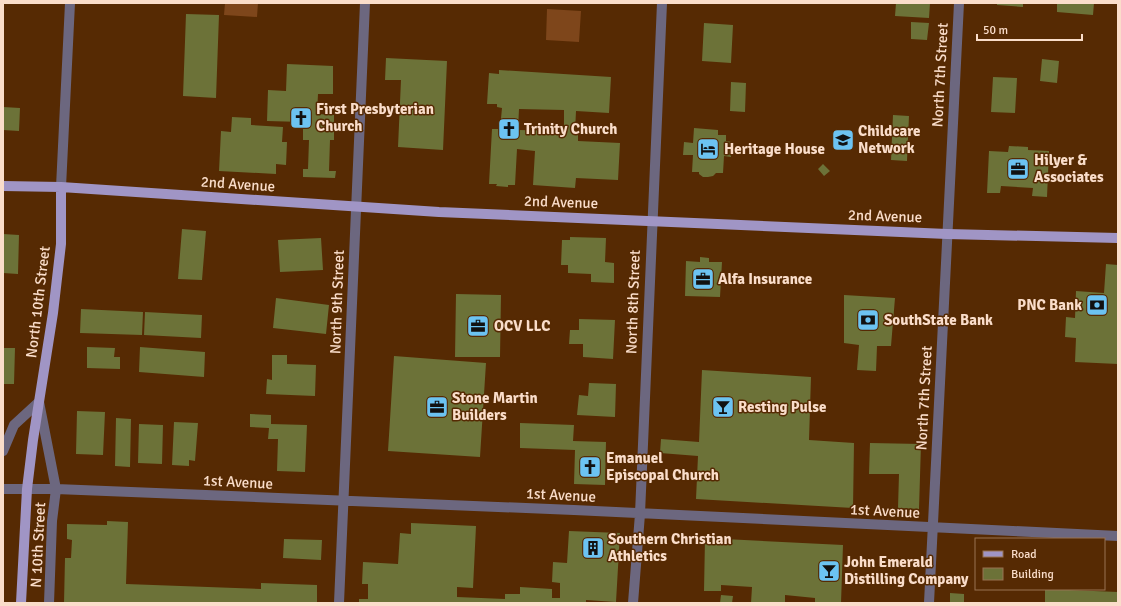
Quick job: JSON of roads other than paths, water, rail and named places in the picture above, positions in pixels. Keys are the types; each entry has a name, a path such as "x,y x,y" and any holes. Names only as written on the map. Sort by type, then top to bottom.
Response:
{"main road":[{"name":"2nd Avenue","path":"3,186 61,187 439,212 948,234 1118,238"},
{"name":"North 10th Street","path":"21,603 27,489 53,313 60,244 61,187"}],"street":[{"name":"North 10th Street","path":"61,187 70,3"},
{"name":"North 9th Street","path":"338,603 344,502 365,3"},
{"name":"North 8th Street","path":"633,603 640,514 662,3"},
{"name":"North 7th Street","path":"929,603 959,3"},
{"path":"3,451 14,424 39,402"},
{"name":"N 10th Street","path":"39,402 56,489 52,521 49,603"},
{"name":"1st Avenue","path":"3,489 56,489 344,502 574,510 1118,536"}],"place":[{"name":"First Presbyterian Church","path":"301,118"},
{"name":"Trinity Church","path":"509,129"},
{"name":"Childcare Network","path":"843,140"},
{"name":"Heritage House","path":"708,149"},
{"name":"Hilyer & Associates","path":"1018,169"},
{"name":"Alfa Insurance","path":"703,279"},
{"name":"PNC Bank","path":"1097,305"},
{"name":"SouthState Bank","path":"868,320"},
{"name":"OCV LLC","path":"478,326"},
{"name":"Stone Martin Builders","path":"437,407"},
{"name":"Resting Pulse","path":"723,407"},
{"name":"Emanuel Episcopal Church","path":"590,467"},
{"name":"Southern Christian Athletics","path":"593,548"},
{"name":"John Emerald Distilling Company","path":"829,571"}]}
